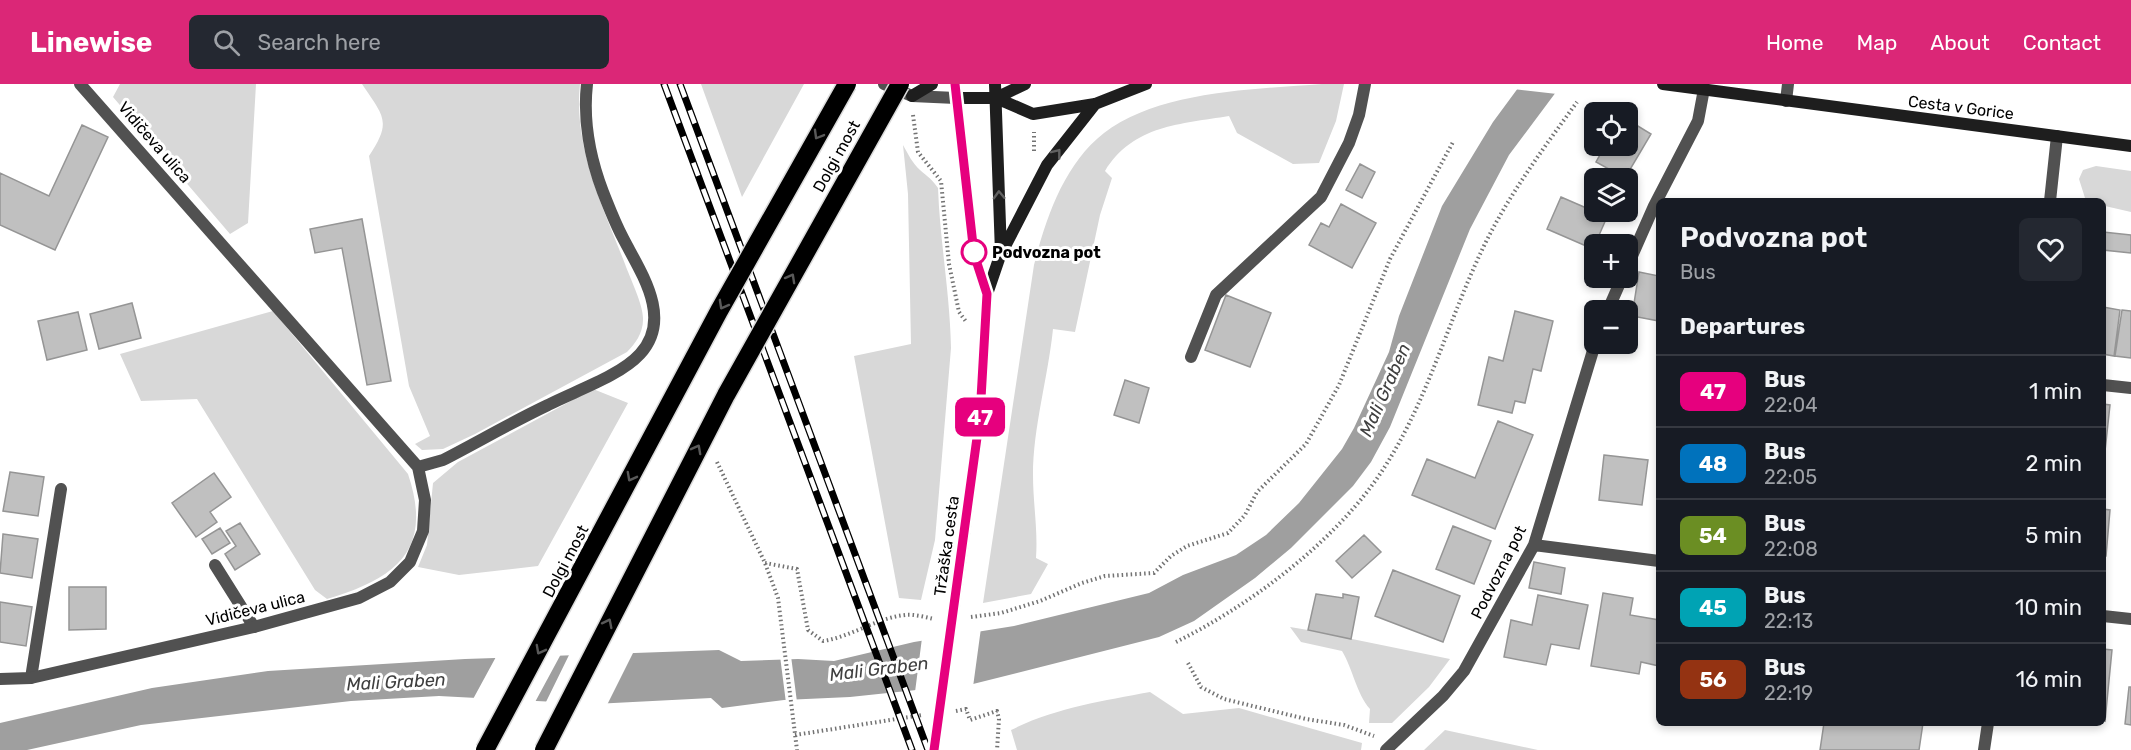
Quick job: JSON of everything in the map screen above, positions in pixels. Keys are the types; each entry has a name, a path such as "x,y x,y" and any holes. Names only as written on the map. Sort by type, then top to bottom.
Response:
{"highway":[{"name":"Dolgi most","path":"485,750 719,310 847,84"},
{"name":"Dolgi most","path":"544,750 726,395 906,90"}],"main road":[{"path":"906,90 932,84"},
{"name":"Tržaška cesta","path":"955,84 974,254 987,294"},
{"name":"Tržaška cesta","path":"934,750 980,416 987,294 1001,253 995,84"},
{"path":"996,98 1025,84"},
{"path":"956,98 996,98 1033,114 1095,104 1146,84"},
{"name":"Cesta v Gorice","path":"1664,84 2131,146"},
{"path":"1001,253 1047,165 1095,104"}],"street":[{"name":"Vidičeva ulica","path":"0,679 31,678 254,627 359,598 390,582 410,562 423,531 425,500 418,467 80,84"},
{"path":"418,467 443,460 612,373 638,356 651,339 656,316 650,290 616,226 601,188 587,131 587,84"},
{"path":"884,84 956,98"},
{"path":"1191,357 1216,295 1321,197 1349,143 1359,115 1365,84"},
{"path":"1786,101 1788,84"},
{"path":"1658,198 1698,121 1704,89"},
{"path":"2050,198 2057,136"},
{"path":"1638,242 1656,202"},
{"name":"Podvozna pot","path":"1388,748 1443,696 1464,671 1534,545 1592,354"},
{"path":"2106,385 2131,388"},
{"path":"31,678 61,489"},
{"path":"1534,545 1656,561"},
{"path":"215,565 254,627"},
{"path":"2106,616 2131,619"},
{"path":"1984,750 1988,726"}],"path":[{"path":"906,90 918,152 936,173 942,187 949,264 958,312 984,345"},
{"path":"1176,642 1208,626 1269,585 1320,541 1372,485 1416,413 1488,240 1532,165 1577,102"},
{"path":"1034,130 1034,159"},
{"path":"1154,573 1171,556 1187,546 1228,533 1245,515 1257,492 1306,444 1339,385 1390,259 1453,142"},
{"path":"711,452 756,543 778,598 797,750"},
{"path":"1188,663 1201,687 1224,699 1305,719 1344,725 1373,735 1388,748"},
{"path":"970,720 997,711 999,719 997,750"},
{"path":"795,734 884,720"}],"shaded area":[{"path":"120,84 256,84 248,223 230,234 113,97"},
{"path":"362,84 580,84 579,107 585,153 599,198 643,314 640,334 627,352 443,449 422,450 415,444 430,436 409,386 369,156 381,135 382,119 376,104"},
{"path":"701,84 804,84 742,197"},
{"path":"1344,84 1336,121 1319,163 1293,164 1237,133 1229,116 1176,125 1144,135 1129,144 1116,156 1105,171 1112,178 1100,215 1075,332 1053,329 1038,421 1033,475 1036,558 1048,564 1031,594 983,603 1034,265 1044,229 1067,176 1090,146 1104,133 1126,119 1152,108 1208,95"},
{"path":"903,145 915,165 938,188 951,348 935,540 921,600 899,598 854,356 911,344 908,194"},
{"path":"2096,166 2131,171 2131,212 2106,206 2106,198 2085,198 2079,179 2083,170"},
{"path":"273,311 408,474 415,501 416,523 412,542 403,558 372,582 327,599 315,590 197,399 141,401 120,354"},
{"path":"593,389 628,403 538,566 459,575 418,567 427,545 433,483 458,462"},
{"path":"1290,627 1450,659 1429,687 1392,723 1369,723 1370,709 1361,696 1342,651 1301,642"},
{"path":"1150,692 1183,714 1239,708 1362,743 1361,750 1017,750 1011,730 1028,722 1079,706"},
{"path":"1445,730 1538,750 1424,750"}],"water":[{"name":"Mali Graben","path":"1521,84 1562,84 1509,155 1470,229 1390,427 1371,462 1353,486 1291,548 1255,578 1194,621 1159,637 973,684 850,697 784,700 722,708 711,698 594,704 439,696 351,701 141,725 27,750 0,750 0,723 152,688 268,671 465,659 719,650 741,661 798,659 834,661 914,642 1014,626 1149,593 1183,575 1236,555 1266,535 1299,503 1342,449 1389,352 1399,316 1442,206 1493,122"}],"pier":[{"path":"1517,84 1565,84 1557,94 1513,89"},
{"path":"981,628 973,687 915,692 922,638"},
{"path":"634,651 607,705 545,704 570,653"},
{"path":"561,654 534,704 472,701 497,655"},
{"path":"780,656 791,656 797,702 786,703"}],"building":[{"path":"82,125 108,137 55,250 0,225 0,173 49,196"},
{"path":"1638,126 1651,134 1638,156"},
{"path":"1599,156 1638,156 1631,168 1607,168 1596,162"},
{"path":"1360,164 1375,172 1362,198 1346,190"},
{"path":"1561,197 1584,207 1584,222 1605,222 1600,234 1584,234 1584,245 1547,229"},
{"path":"1341,204 1376,223 1352,268 1309,245 1321,223 1329,227"},
{"path":"362,219 391,381 367,385 342,248 315,253 310,229"},
{"path":"2106,232 2131,235 2131,253 2106,250"},
{"path":"1639,272 1656,275 1656,320 1638,317 1638,300 1635,300"},
{"path":"1226,295 1271,313 1250,367 1205,350"},
{"path":"132,303 141,338 99,349 90,314"},
{"path":"2106,308 2120,310 2114,356 2106,355"},
{"path":"2122,310 2131,311 2131,358 2115,356"},
{"path":"1515,311 1553,321 1541,371 1533,369 1525,403 1515,401 1512,413 1478,405 1489,357 1503,361"},
{"path":"78,312 87,350 47,360 38,321"},
{"path":"1125,380 1149,388 1139,423 1114,415"},
{"path":"2106,404 2110,405 2106,442"},
{"path":"1498,421 1533,435 1495,529 1412,495 1427,459 1475,478"},
{"path":"1604,455 1648,460 1642,505 1599,500"},
{"path":"10,472 44,477 38,516 3,511"},
{"path":"214,473 231,497 210,512 217,522 196,537 172,503"},
{"path":"2106,509 2110,510 2106,556"},
{"path":"240,523 260,554 235,570 225,554 236,546 226,531"},
{"path":"1453,526 1491,541 1474,584 1436,569"},
{"path":"220,528 230,543 212,554 202,539"},
{"path":"3,534 38,539 32,578 0,573"},
{"path":"1364,535 1381,552 1352,578 1336,561"},
{"path":"1534,562 1565,568 1561,594 1529,588"},
{"path":"1393,570 1460,596 1443,642 1375,616"},
{"path":"69,587 106,587 106,629 69,630"},
{"path":"1603,593 1633,598 1630,615 1656,619 1656,665 1641,662 1639,674 1591,666"},
{"path":"1316,594 1343,598 1343,594 1359,597 1351,639 1308,630"},
{"path":"1538,595 1588,605 1579,649 1551,644 1546,665 1504,657 1511,620 1532,625"},
{"path":"0,602 32,607 26,646 0,642"},
{"path":"2106,649 2112,650 2106,711"},
{"path":"2129,687 2131,687 2131,725 2125,724"},
{"path":"1824,726 1923,726 1919,750 1820,750"}],"railway":[{"path":"664,84 912,750"},
{"path":"680,84 928,750"}],"bus line":[{"name":"47","path":"934,750 980,416 987,294 974,254 955,84"}],"place":[{"name":"Podvozna pot","path":"974,252"}]}
